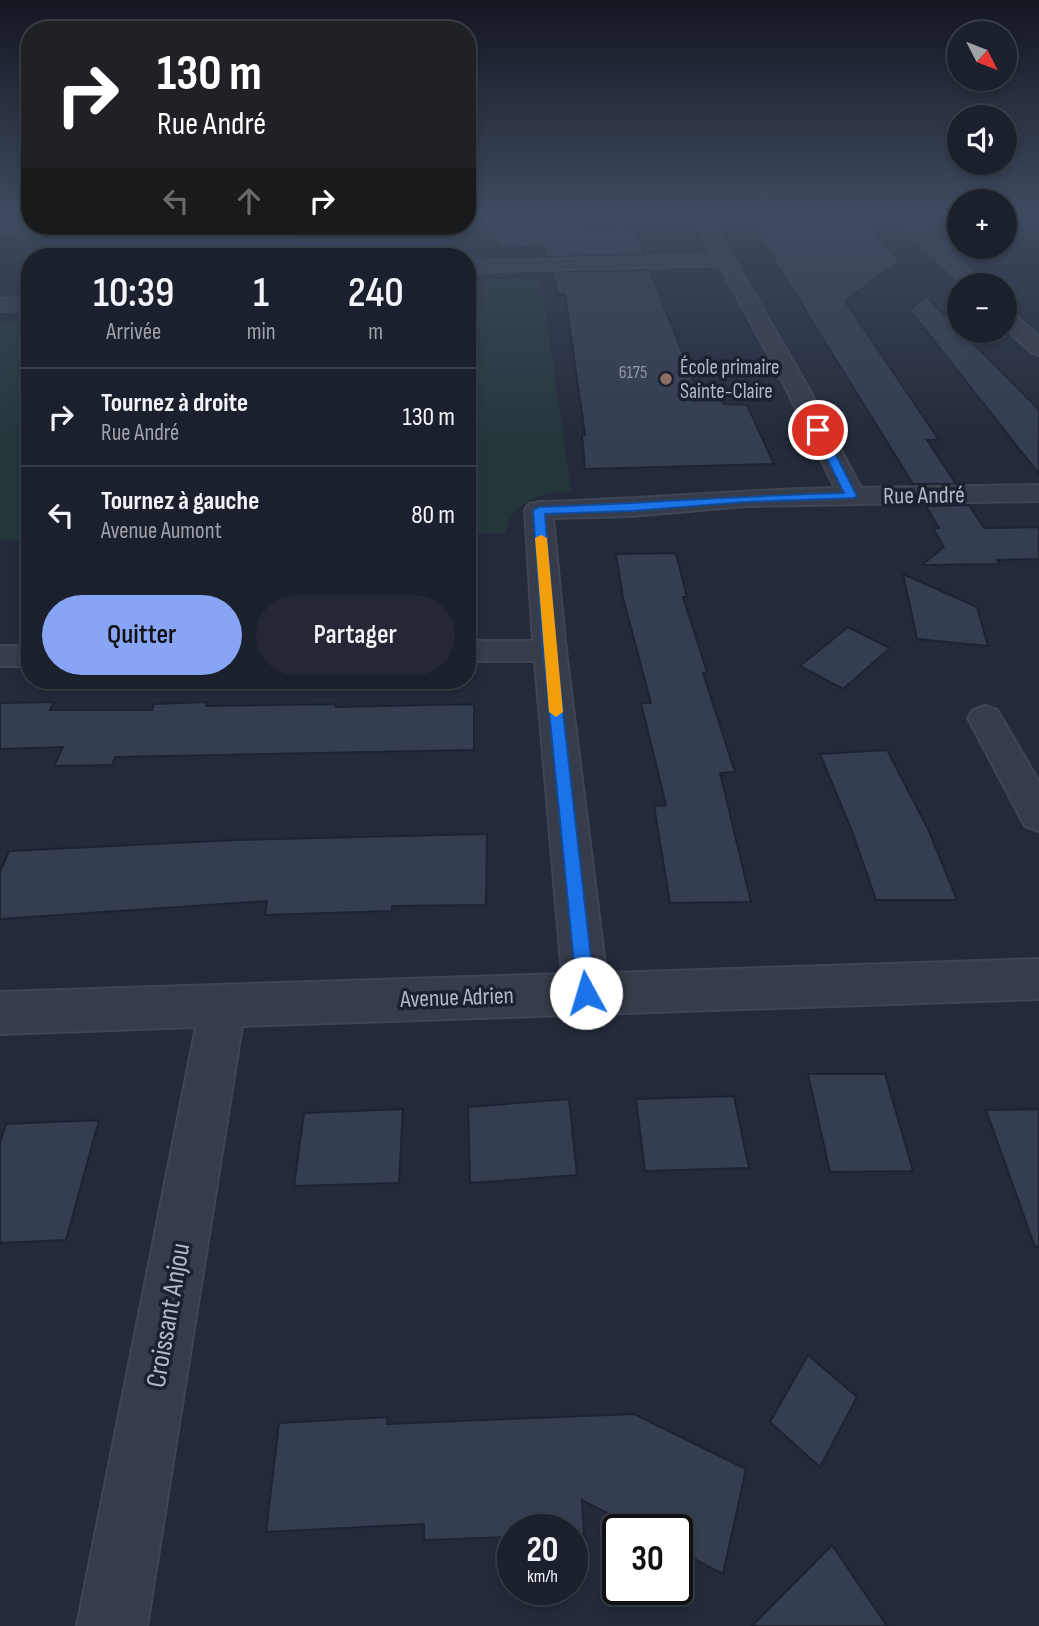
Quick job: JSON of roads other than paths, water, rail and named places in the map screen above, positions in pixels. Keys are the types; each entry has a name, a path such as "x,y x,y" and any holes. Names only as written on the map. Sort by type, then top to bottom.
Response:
{"street":[{"path":"739,287 795,384 852,496"},
{"path":"0,306 21,305"},
{"path":"1017,328 1039,349"},
{"name":"Rue André","path":"586,993 550,650 539,510 632,508 746,498 1039,493"},
{"path":"476,651 550,650"},
{"path":"0,656 21,656"},
{"path":"985,718 1039,816"},
{"name":"Avenue Adrien","path":"0,1013 1039,979"},
{"name":"Croissant Anjou","path":"112,1626 223,1004"}],"place":[{"name":"École primaire Sainte-Claire","path":"666,379"}]}
